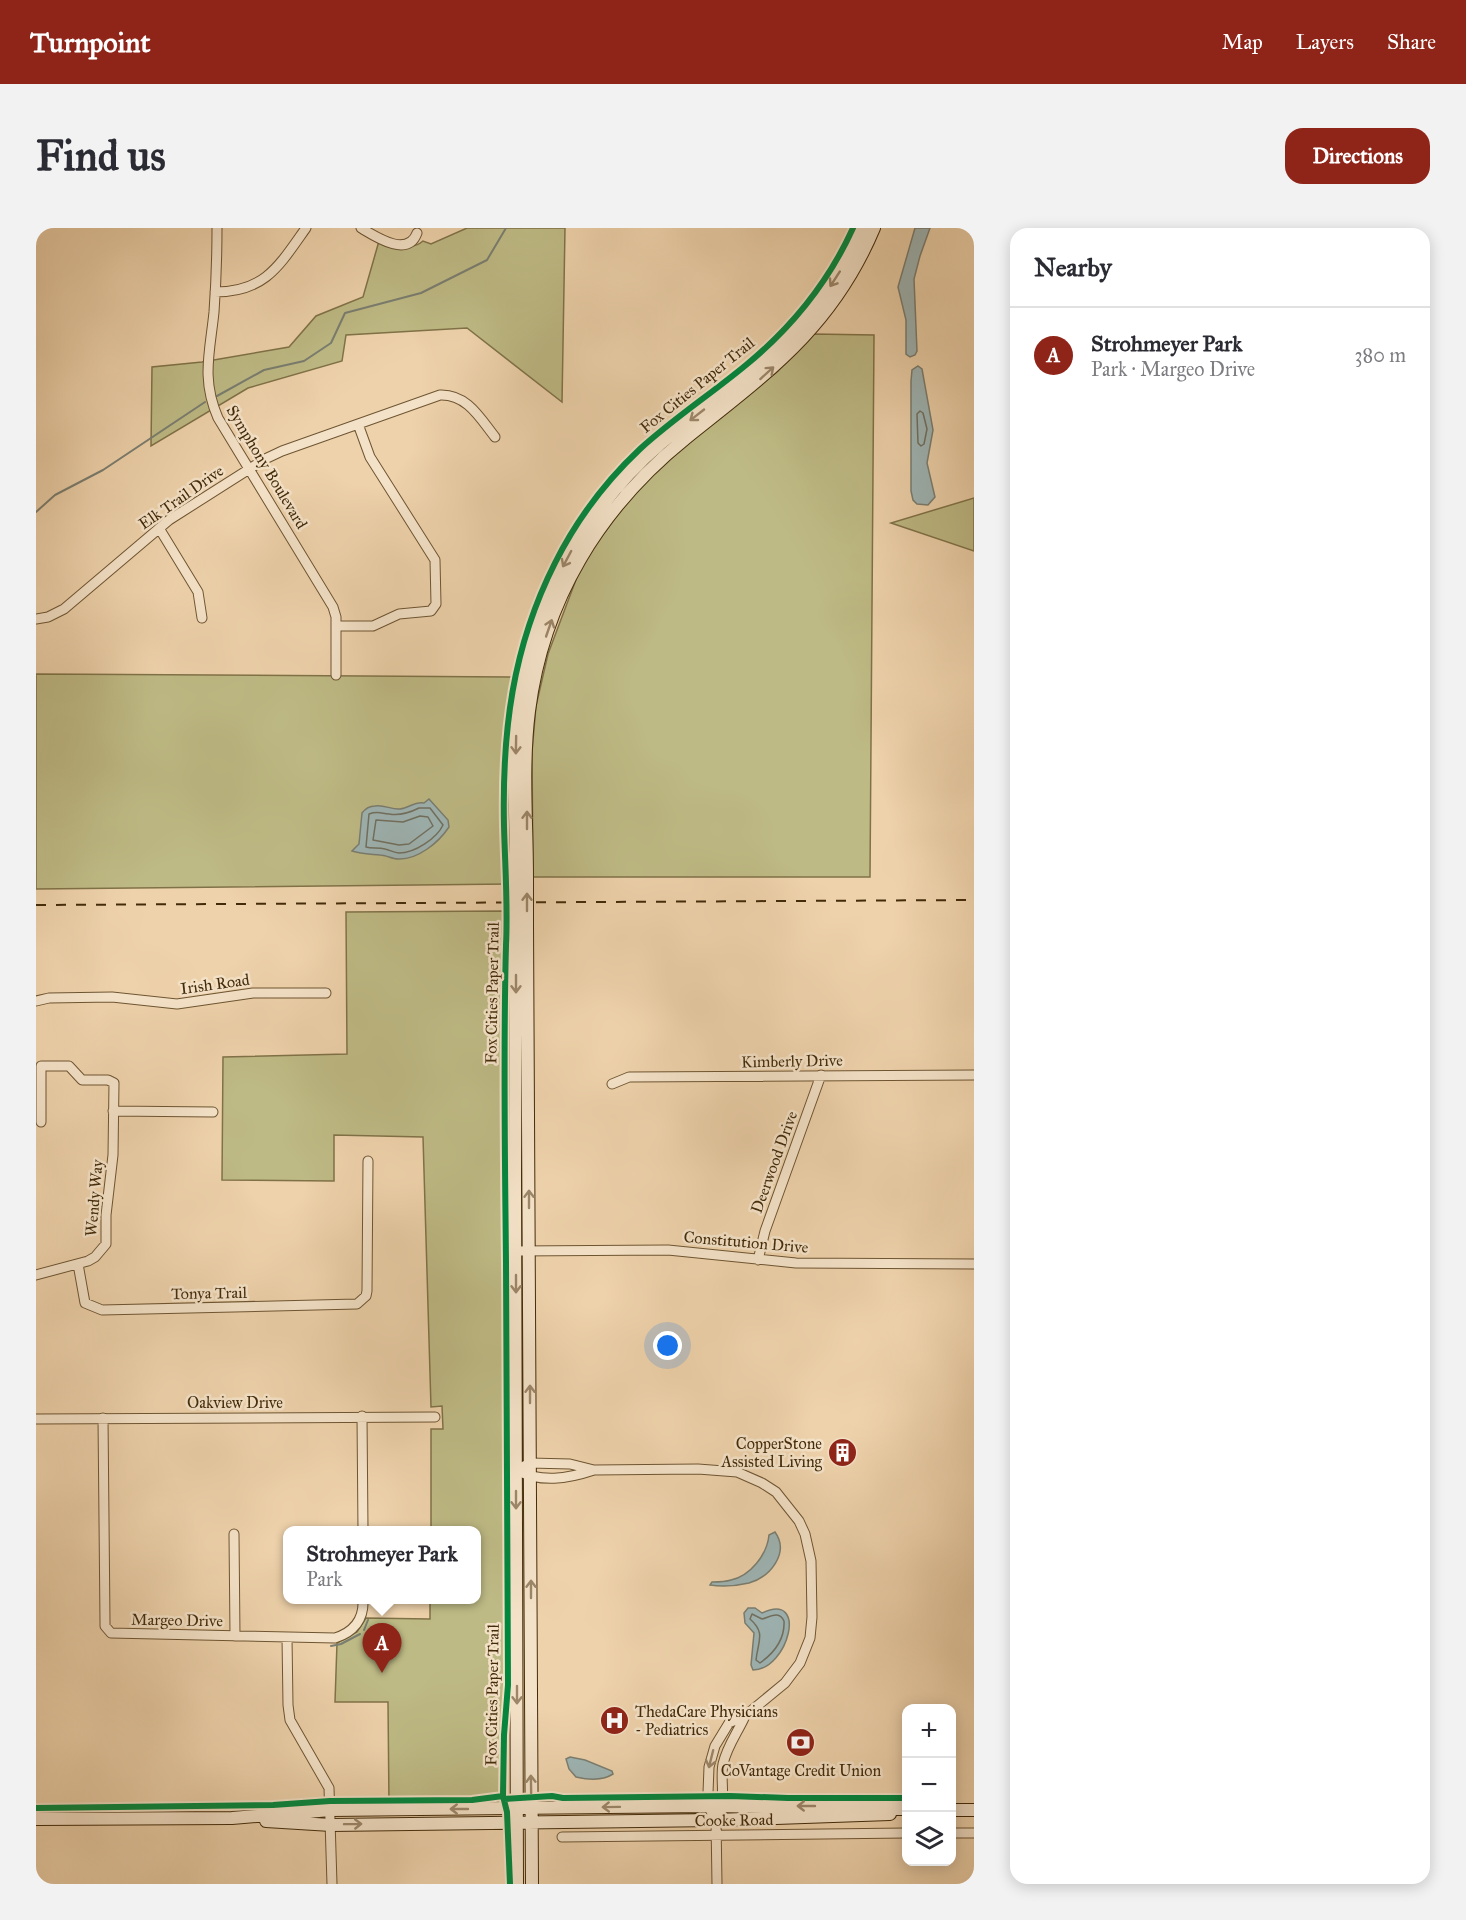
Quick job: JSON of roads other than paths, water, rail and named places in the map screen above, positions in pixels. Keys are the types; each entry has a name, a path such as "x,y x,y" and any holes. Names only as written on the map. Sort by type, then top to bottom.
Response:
{"main road":[{"path":"522,879 516,735 522,688 533,639 568,556 601,507 640,464 660,445 750,374 789,338 828,290 863,228"},
{"path":"517,1884 516,1251 522,879 526,760 532,689 555,609 595,533 645,474 685,438 756,382 801,341 838,296 874,228"},
{"path":"522,925 530,1251 532,1884"},
{"path":"232,1818 331,1810 708,1806 902,1811"},
{"path":"956,1810 974,1810"},
{"path":"36,1819 232,1818 331,1824 716,1820 902,1811"}],"street":[{"name":"Symphony Boulevard","path":"217,228 215,292 207,361 209,391 218,418 331,602 335,612 336,626 336,675"},
{"path":"215,292 242,291 261,282 306,228"},
{"path":"361,228 398,245 410,243 415,239 417,233"},
{"name":"Elk Trail Drive","path":"36,619 48,617 64,609 159,528 274,455 433,397 446,395 459,398 470,406 495,437"},
{"path":"336,626 378,625 399,614 427,612 434,608 437,600 435,560 370,457 358,424"},
{"path":"159,528 198,592 202,618"},
{"name":"Irish Road","path":"36,1001 49,998 112,997 183,1004 253,993 326,993"},
{"name":"Wendy Way","path":"36,1275 95,1257 106,1244 106,1215 113,1155 112,1081 82,1080 69,1066 40,1066 40,1122"},
{"name":"Deerwood Drive","path":"758,1260 765,1231 821,1075"},
{"name":"Kimberly Drive","path":"612,1084 629,1077 974,1075"},
{"path":"113,1111 213,1112"},
{"name":"Tonya Trail","path":"78,1264 85,1303 102,1310 352,1305 363,1300 367,1291 368,1161"},
{"name":"Constitution Drive","path":"516,1251 668,1250 796,1263 974,1264"},
{"path":"362,1416 363,1526"},
{"name":"Oakview Drive","path":"36,1419 435,1417"},
{"name":"Margeo Drive","path":"103,1418 105,1626 111,1633 329,1639 342,1636 352,1629 363,1611 363,1604"},
{"path":"516,1470 530,1463 570,1464 594,1470 698,1469 736,1472 757,1480 776,1492 799,1521 807,1540 811,1561 810,1638 793,1674 745,1716 729,1723 715,1746 709,1767 708,1806 716,1820"},
{"path":"516,1470 530,1478 571,1478 594,1470"},
{"path":"234,1534 235,1636"},
{"path":"287,1638 288,1713 295,1730 327,1782 331,1810 332,1884"},
{"path":"717,1884 716,1820 722,1806 724,1761 726,1752 745,1716"},
{"name":"Cooke Road","path":"562,1837 902,1833"},
{"path":"956,1833 974,1833"}],"water":[{"path":"915,228 930,228 914,279 917,351 910,357 906,354 906,320 898,287"},
{"path":"918,366 922,369 933,430 927,463 935,497 928,505 917,504 913,500 911,491 911,381 912,370"},
{"path":"429,799 448,820 449,827 427,849 406,859 352,851 359,844 362,813 366,809 384,806 400,809 424,803"},
{"path":"775,1532 779,1540 779,1556 776,1563 764,1575 744,1584 710,1585 712,1582 726,1581 745,1574 761,1557 769,1535"},
{"path":"748,1608 755,1608 762,1613 777,1609 785,1613 789,1621 784,1646 776,1658 765,1667 753,1670 751,1665 754,1633 745,1623 744,1613"},
{"path":"570,1757 585,1760 612,1771 613,1774 595,1779 576,1777 569,1769 566,1759"}],"waterway":[{"path":"217,396 264,370 304,361 331,343 345,313 421,293 487,260 506,228"},
{"path":"36,512 55,495 103,470 205,402"},
{"path":"364,1630 368,1620"},
{"path":"331,1646 341,1644 360,1634"}],"railway":[{"path":"36,905 974,900"}],"place":[{"name":"CopperStone Assisted Living","path":"843,1452"},
{"name":"Strohmeyer Park","path":"382,1673"},
{"name":"ThedaCare Physicians - Pediatrics","path":"614,1720"},
{"name":"CoVantage Credit Union","path":"801,1742"}]}
